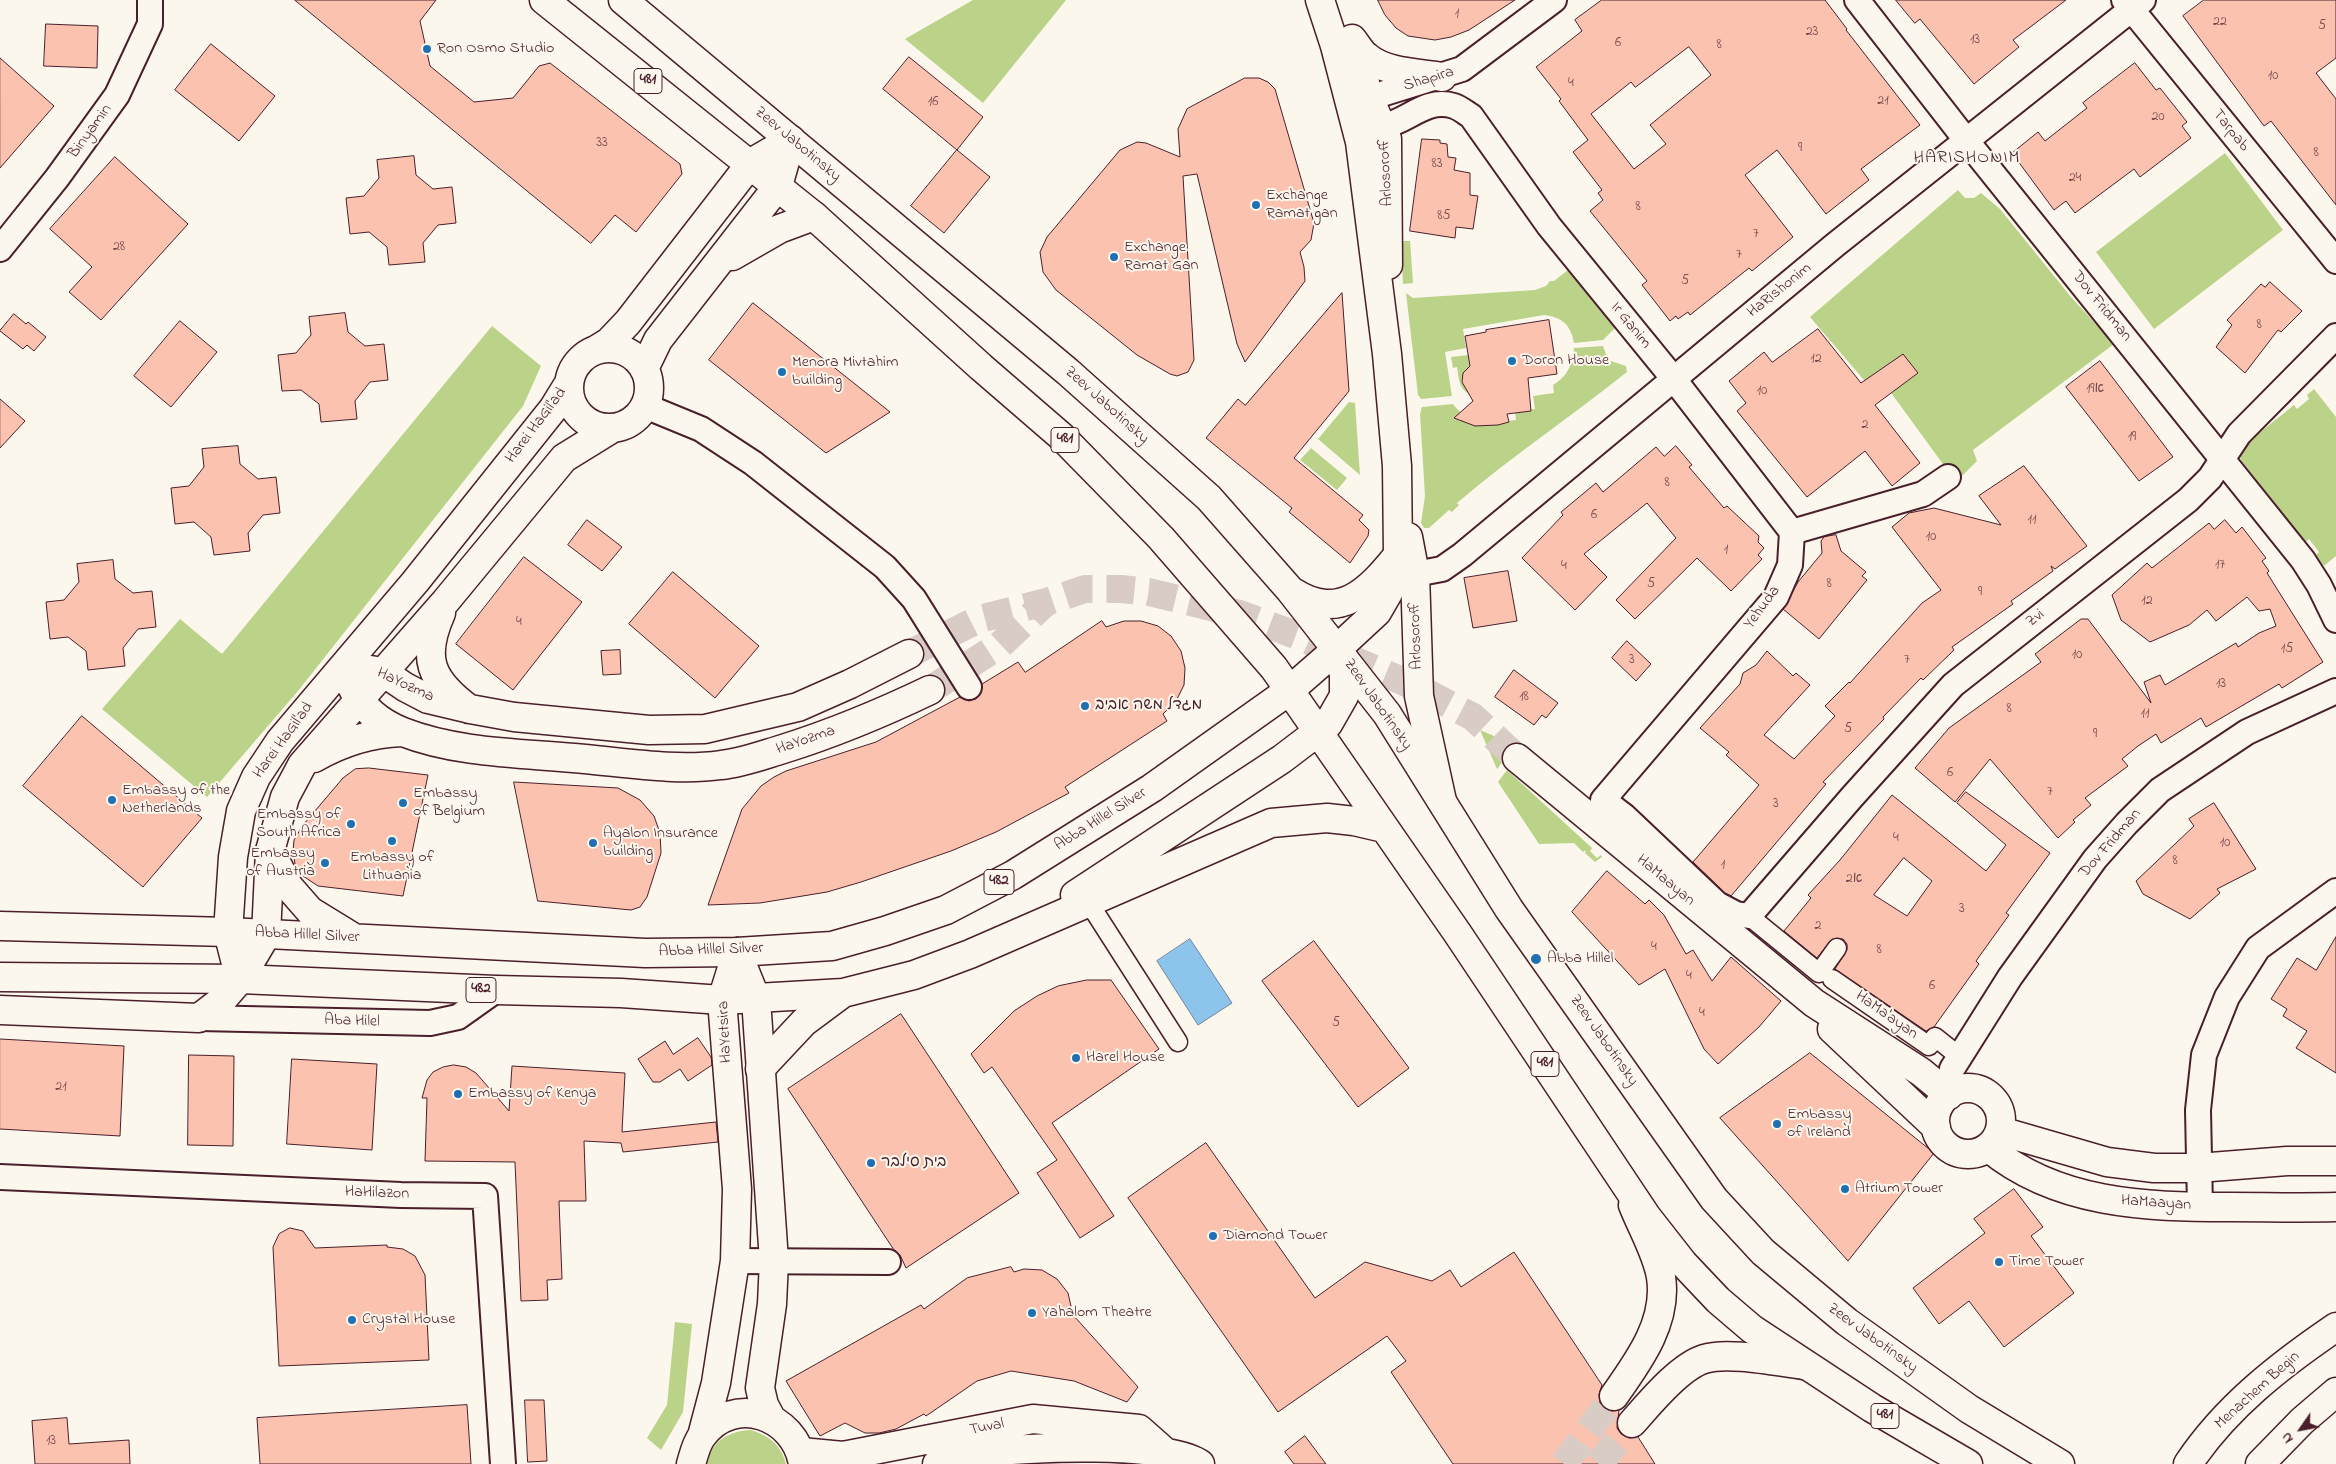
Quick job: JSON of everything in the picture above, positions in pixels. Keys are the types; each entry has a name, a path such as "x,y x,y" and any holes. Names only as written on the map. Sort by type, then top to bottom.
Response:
{"street":[{"name":"Binyamin","path":"0,249 57,178 117,95 150,24 150,0"},
{"name":"481","path":"544,0 751,163 814,216 981,367 1062,437 1161,538 1259,650 1290,690 1458,934 1647,1217 1683,1263 1718,1300 1752,1329 1872,1408 1968,1464"},
{"name":"Zeev Jabotinsky","path":"623,0 1068,372 1209,498 1290,590 1386,714 1509,909 1714,1199 1763,1252 1846,1322 1969,1409 2060,1464"},
{"name":"Arlosoroff","path":"1320,0 1363,110 1383,126 1387,139 1386,165 1389,222 1387,354"},
{"name":"Arlosoroff","path":"1338,0 1352,39 1363,110 1420,696 1443,806"},
{"name":"Shapira","path":"1363,110 1452,73 1554,0"},
{"name":"Dov Fridman","path":"1857,0 1966,140 2303,560 2319,585 2336,620"},
{"name":"HaRishonim","path":"1406,564 1442,569 1462,555 1672,378 2133,3"},
{"name":"Tarpab","path":"2133,3 2336,261"},
{"path":"1352,39 1366,57 1377,64 1403,71 1452,73"},
{"name":"Ir Ganim","path":"1452,73 1457,96 1549,226 1672,378 1792,532"},
{"name":"Ir Ganim","path":"1383,126 1421,108 1440,105 1454,106 1471,116"},
{"path":"596,350 618,349 637,360 644,368 649,387 645,406 631,422 611,428 594,425 580,416 573,405 570,394 569,382 572,372 578,362 596,350 609,342 628,322 751,163 791,140"},
{"path":"644,368 658,340 778,186 791,140"},
{"path":"711,272 763,237 791,223 814,216"},
{"name":"Zvi","path":"1749,916 1952,685 2188,500 2210,478 2239,434 2336,336"},
{"name":"Harei HaGil'ad","path":"240,979 228,932 233,857 241,811 256,777 280,741 415,582 541,424 569,382"},
{"path":"645,406 701,429 753,463 885,567 914,599 969,688"},
{"name":"Harei HaGil'ad","path":"240,979 266,935 270,851 286,797 302,764 445,602 564,458 611,428"},
{"path":"1792,532 1923,494 1948,478"},
{"name":"Yehuda","path":"1603,800 1776,597 1790,565 1792,532"},
{"path":"1290,590 1306,600 1318,604 1339,604 1355,598 1406,564"},
{"name":"Arlosoroff","path":"1337,649 1377,612 1388,593 1394,576 1406,564"},
{"path":"445,602 429,644 430,657 434,672 446,688 470,710"},
{"path":"1035,925 1081,891 1319,732 1331,719 1344,696 1344,674 1337,649"},
{"name":"Abba Hillel Silver","path":"0,926 228,932 645,953 737,952 832,946 885,931 946,910 1021,870 1152,788 1290,690 1337,649"},
{"name":"HaYozma","path":"343,665 383,672 405,687 428,699 470,710 514,717 649,730 705,729 798,707 850,684 908,654"},
{"name":"HaYozma","path":"343,665 358,700 378,718 402,732 444,744 491,750 670,766 721,765 758,757 866,720 930,690"},
{"name":"Dov Fridman","path":"1954,1073 2010,977 2095,859 2160,790 2247,732 2336,692"},
{"path":"302,764 334,746 378,733 402,732"},
{"name":"HaMaayan","path":"1517,758 1814,1003 1921,1072 1954,1073"},
{"name":"HaMaayan","path":"1603,800 1624,816 1716,904 1736,914 1749,916"},
{"path":"1035,925 1271,823 1327,818 1354,821 1384,828"},
{"path":"270,851 289,887 310,911 355,938"},
{"path":"2200,1207 2198,1110 2204,1055 2227,997 2258,948 2336,891"},
{"path":"1089,903 1178,1042"},
{"path":"1749,916 1819,973 1837,948"},
{"name":"482","path":"0,977 240,979 496,990 621,993 722,1000 756,999 843,993 914,975 970,954 1035,925"},
{"name":"HaYetsira","path":"737,952 756,999 774,1261 772,1304 760,1388 764,1405 771,1418"},
{"name":"HaYetsira","path":"692,1464 695,1449 702,1436 716,1383 736,1261 737,1189 722,1000 737,952"},
{"path":"199,1018 221,1001 240,979"},
{"name":"HaMa'ayan","path":"1832,979 1929,1046 1935,1037 1954,1073"},
{"name":"Aba Hilel","path":"0,1010 199,1018 430,1023 458,1017 496,990"},
{"path":"760,1069 804,1022 843,993"},
{"name":"HaMaayan","path":"1814,1003 1825,1022 1936,1127 1944,1144 1961,1154 1980,1152 1994,1139 2048,1184 2076,1194 2150,1205 2334,1208"},
{"path":"1936,1127 1938,1109 1954,1073"},
{"path":"1954,1073 1958,1090 1969,1088 1988,1095 2000,1111 1994,1139 2107,1162 2154,1168 2198,1168 2287,1160 2336,1161"},
{"name":"HaHilazon","path":"0,1177 401,1196 485,1196 503,1464"},
{"path":"1614,1396 1651,1339 1662,1292 1661,1275 1653,1252 1621,1178"},
{"path":"736,1261 888,1262"},
{"name":"Menachem Begin","path":"2188,1464 2226,1415 2272,1373 2336,1327"},
{"path":"1632,1423 1677,1376 1703,1359 1749,1358 1804,1365"},
{"path":"2260,1464 2302,1421 2336,1392"},
{"path":"702,1436 714,1424 728,1417 744,1413 760,1414 771,1418 793,1436 802,1458"},
{"name":"Tuval","path":"802,1458 843,1456 1033,1419 1139,1428 1165,1452"},
{"name":"Tuval","path":"937,1464 981,1453 1133,1448 1194,1458 1200,1464"}],"green space":[{"path":"973,0 1066,0 983,103 905,39"},
{"path":"2225,153 2283,230 2154,329 2096,252"},
{"path":"1958,190 1965,198 1974,198 1981,193 2000,209 2071,297 2114,344 1973,450 1977,461 1956,482 1881,379 1869,386 1810,317"},
{"path":"1401,241 1410,241 1413,283 1403,284"},
{"path":"1568,270 1615,328 1603,340 1574,343 1571,331 1565,323 1544,315 1463,329 1466,348 1445,352 1452,396 1421,399 1418,395 1406,293 1413,298 1535,290 1546,286 1550,281 1554,281"},
{"path":"492,326 541,366 523,406 298,691 207,797 102,709 180,619 222,654"},
{"path":"1603,346 1608,360 1626,366 1627,372 1478,486 1457,503 1459,505 1452,512 1449,510 1429,528 1424,528 1421,523 1425,496 1420,414 1422,407 1453,404 1459,411 1474,420 1498,422 1516,420 1515,411 1535,409 1533,396 1554,393 1553,385 1566,374 1574,348"},
{"path":"1468,355 1470,368 1463,373 1462,380 1466,388 1474,395 1463,388 1459,381 1457,367 1453,368 1451,357"},
{"path":"2314,389 2336,417 2336,556 2324,566 2316,555 2319,552 2309,539 2305,542 2241,460 2239,453 2243,446 2294,405 2297,409 2309,399 2307,395"},
{"path":"1349,402 1355,403 1360,475 1318,439"},
{"path":"1311,448 1347,478 1337,490 1300,460"},
{"path":"1480,730 1515,745 1497,769"},
{"path":"1507,770 1592,848 1590,851 1597,858 1601,855 1602,857 1595,862 1585,853 1586,850 1583,852 1574,843 1539,844 1498,782"},
{"path":"675,1322 692,1324 683,1412 661,1450 647,1438 667,1405"},
{"path":"751,1430 764,1435 774,1442 784,1457 786,1464 706,1464 712,1449 722,1439 735,1432"}],"water":[{"path":"1190,939 1232,1003 1198,1025 1157,961"}],"building":[{"path":"295,0 436,0 420,21 430,66 474,102 513,98 539,66 550,63 680,164 682,174 636,232 615,215 591,243"},
{"path":"1378,0 1515,0 1469,30 1451,37 1435,40 1408,36 1396,28 1385,15"},
{"path":"1602,0 1825,0 1920,125 1861,169 1869,180 1826,214 1777,150 1745,175 1793,237 1752,271 1749,268 1690,315 1688,312 1678,319 1676,316 1670,321 1642,285 1647,281 1590,211 1603,200 1598,193 1602,190 1573,152 1588,140 1559,101 1561,99 1536,67 1582,31 1575,20","holes":["1689,47 1711,75 1650,125 1666,144 1634,169 1591,114 1631,82 1635,87"]},
{"path":"1896,0 2066,0 2013,40 2019,47 1974,84 1920,19 1915,23"},
{"path":"2204,0 2336,0 2336,58 2316,73 2336,99 2336,205 2271,121 2264,126 2183,16"},
{"path":"46,24 98,26 97,68 44,66"},
{"path":"211,44 275,96 239,141 175,90"},
{"path":"909,57 983,117 957,150 883,89"},
{"path":"0,58 54,106 0,168"},
{"path":"2135,63 2156,90 2160,88 2187,122 2182,126 2191,138 2140,177 2134,169 2075,213 2066,201 2054,210 2012,153 2038,132 2045,141 2087,108 2083,103"},
{"path":"1245,78 1259,78 1268,82 1275,89 1314,223 1311,240 1300,252 1305,281 1245,362 1237,344 1197,174 1183,176 1194,360 1188,372 1177,376 1137,355 1056,290 1043,272 1040,252 1047,237 1120,150 1137,142 1146,143 1180,157 1178,129 1187,109"},
{"path":"1422,139 1440,140 1440,143 1447,144 1448,157 1456,158 1454,170 1470,173 1470,195 1478,196 1473,229 1456,227 1455,238 1410,231"},
{"path":"957,150 990,177 944,233 911,206"},
{"path":"414,156 416,175 433,189 452,187 456,223 438,225 423,243 425,262 389,265 387,247 369,232 350,234 346,198 364,196 379,178 377,160"},
{"path":"115,157 188,224 101,320 69,292 92,267 50,229"},
{"path":"2270,282 2302,311 2281,332 2278,330 2245,373 2216,347 2232,325 2227,320 2261,284 2265,287"},
{"path":"1342,293 1349,391 1294,458 1363,515 1359,520 1369,530 1368,536 1350,563 1289,512 1292,508 1206,438 1238,399 1245,405"},
{"name":"Menora Mivtahim building","path":"753,303 890,412 826,453 709,360"},
{"path":"345,313 348,332 365,346 384,344 388,380 370,382 355,401 357,419 321,422 319,404 301,390 282,391 278,355 296,353 311,335 309,317"},
{"path":"14,314 26,324 28,322 46,337 34,351 27,345 23,349 0,331"},
{"name":"Doron House","path":"1549,320 1557,374 1528,378 1531,411 1507,414 1509,422 1498,425 1475,426 1454,418 1473,401 1462,382 1463,373 1470,366 1465,336 1486,332 1486,330"},
{"path":"180,321 217,352 171,407 134,376"},
{"path":"1818,329 1861,383 1903,354 1918,373 1875,405 1920,463 1892,486 1865,451 1807,497 1737,411 1746,403 1729,381 1764,352 1772,362"},
{"path":"2100,361 2173,457 2139,481 2066,387"},
{"path":"0,399 25,421 0,448"},
{"path":"238,446 240,464 258,479 276,477 280,513 263,515 248,533 250,551 214,555 211,537 194,522 175,524 171,488 189,486 204,467 202,449"},
{"path":"1676,446 1692,465 1689,467 1724,508 1727,506 1759,536 1758,542 1764,548 1758,555 1762,559 1731,591 1697,558 1635,619 1616,600 1676,538 1647,503 1584,554 1607,577 1575,610 1522,558 1563,515 1561,512 1596,483 1603,492 1656,447 1664,456"},
{"path":"2024,466 2087,546 2055,569 2051,566 2053,571 2011,601 2013,604 1952,647 1954,650 1923,680 1921,678 1823,782 1826,784 1731,896 1725,893 1693,862 1759,785 1726,755 1729,752 1700,728 1740,684 1743,673 1756,665 1767,651 1793,676 1796,673 1810,685 1764,735 1794,759 1835,716 1825,706 1850,683 1922,603 1941,590 1892,527 1909,513 1934,508 2001,525 1979,496"},
{"path":"587,520 622,547 602,571 568,545"},
{"path":"2225,520 2236,533 2242,527 2266,558 2262,561 2269,571 2267,573 2323,662 2282,688 2279,684 2206,727 2201,718 2161,743 2156,734 2122,759 2128,766 2085,798 2091,805 2073,820 2075,822 2058,838 1990,759 1955,802 1915,768 1949,728 2041,662 2035,654 2081,619 2088,619 2151,703 2144,682 2160,675 2165,685 2236,643 2238,647 2259,633 2276,626 2270,609 2259,611 2247,597 2216,621 2207,610 2189,625 2150,642 2121,620 2112,595 2147,563 2152,568 2209,523 2214,529"},
{"path":"1836,535 1841,551 1866,572 1862,576 1867,580 1819,639 1783,609 1798,582 1822,553 1821,541 1824,537"},
{"path":"524,557 582,602 513,690 456,644"},
{"path":"113,560 115,579 133,593 152,591 156,627 138,629 123,648 125,666 88,670 86,651 68,637 50,639 46,602 64,600 79,582 77,564"},
{"path":"1508,571 1517,621 1473,628 1464,578"},
{"path":"673,572 759,646 715,698 629,624"},
{"path":"1102,621 1106,627 1124,621 1141,621 1158,626 1171,636 1181,651 1185,668 1184,685 1176,701 1163,714 1167,721 1065,787 1069,793 996,832 951,851 861,882 827,892 760,903 708,905 742,809 761,786 786,771 876,742 960,697 969,701 976,699 981,693 982,684 1018,662 1025,672"},
{"path":"1627,641 1651,664 1636,681 1612,658"},
{"path":"620,650 621,674 603,675 601,651"},
{"path":"1514,670 1558,703 1546,718 1542,715 1534,725 1495,697"},
{"path":"82,716 202,818 143,887 23,786"},
{"path":"369,768 428,775 403,896 318,886 303,876 295,864 294,840 303,825 343,778 355,769"},
{"name":"Ayalon Insurance building","path":"514,782 618,788 640,800 654,816 660,833 661,853 647,897 640,907 631,910 538,901"},
{"path":"1966,792 2050,853 2006,913 2009,915 1976,961 1979,964 1934,1027 1926,1031 1835,969 1847,950 1847,944 1843,939 1832,939 1817,958 1784,931 1811,898 1808,895 1840,860 1892,795 1986,871 2006,845 1957,803","holes":["1904,858 1932,881 1907,916 1874,895"]},
{"path":"2214,803 2256,869 2217,889 2220,893 2190,919 2143,894 2136,881 2194,826 2189,819"},
{"path":"1607,871 1645,904 1649,900 1664,915 1686,954 1693,950 1712,981 1731,957 1781,1001 1759,1027 1718,1064 1704,1049 1665,969 1639,985 1572,912"},
{"path":"2336,937 2336,1073 2296,1048 2307,1031 2283,1016 2287,1009 2271,999 2297,958 2316,970"},
{"path":"1314,941 1409,1068 1358,1107 1262,981"},
{"name":"Harel House","path":"1087,980 1111,980 1159,1049 1052,1123 1114,1216 1080,1238 1037,1173 1057,1160 992,1067 984,1073 971,1054 1014,1011 1037,996 1058,986"},
{"path":"901,1014 1019,1193 906,1268 900,1255 894,1250 788,1089"},
{"path":"698,1038 711,1057 712,1065 688,1081 680,1069 660,1082 653,1082 638,1059 665,1041 673,1054"},
{"path":"0,1039 124,1046 120,1136 0,1129"},
{"name":"Atrium Tower","path":"1810,1053 1934,1153 1848,1261 1720,1118"},
{"path":"189,1055 234,1056 233,1146 188,1145"},
{"path":"292,1059 377,1064 372,1150 287,1144"},
{"path":"454,1065 466,1067 476,1073 509,1111 512,1066 625,1073 622,1132 716,1122 718,1142 623,1152 621,1143 584,1141 586,1201 559,1201 562,1279 547,1280 548,1300 521,1301 515,1162 425,1161 427,1098 422,1098 427,1080 433,1072 443,1067"},
{"path":"1206,1143 1315,1298 1365,1262 1432,1281 1450,1270 1461,1287 1514,1252 1602,1385 1599,1394 1600,1403 1605,1409 1619,1410 1617,1428 1621,1434 1629,1438 1638,1437 1655,1464 1453,1464 1391,1372 1406,1361 1387,1336 1278,1412 1128,1198"},
{"name":"Time Tower","path":"2014,1189 2043,1227 2031,1236 2074,1293 2004,1347 1969,1301 1939,1324 1913,1288 1985,1233 1974,1219"},
{"name":"Crystal House","path":"290,1228 303,1231 315,1248 387,1245 387,1247 403,1249 415,1256 425,1275 429,1360 279,1366 273,1247 279,1234"},
{"path":"1011,1267 1014,1272 1024,1269 1042,1270 1057,1279 1068,1293 1073,1315 1138,1387 1127,1402 1074,1381 1011,1371 977,1381 926,1416 924,1414 896,1429 879,1433 865,1433 845,1423 820,1436 786,1381 921,1305 924,1309 967,1278"},
{"path":"525,1400 544,1400 547,1461 528,1462"},
{"path":"467,1405 471,1464 260,1464 257,1418"},
{"path":"67,1418 69,1444 129,1440 130,1464 35,1464 32,1421"},
{"path":"1305,1436 1326,1464 1294,1464 1285,1452"}],"tunnel":[{"path":"909,654 979,619 1046,602 1085,589 1121,589 1149,592 1240,614 1298,636 1416,687 1473,717 1517,758"},
{"path":"930,690 1000,645 1045,603"},
{"path":"1564,1464 1614,1396"},
{"path":"1599,1464 1632,1423"}],"place":[{"name":"Ron Osmo Studio","path":"427,49"},
{"name":"Exchange Ramat gan","path":"1256,205"},
{"name":"Exchange Ramat Gan","path":"1114,257"},
{"name":"Doron House","path":"1512,361"},
{"name":"Menora Mivtahim building","path":"782,372"},
{"name":"מגדל משה אביב","path":"1085,706"},
{"name":"Embassy of the Netherlands","path":"112,800"},
{"name":"Embassy of Belgium","path":"403,803"},
{"name":"Embassy of South Africa","path":"351,824"},
{"name":"Embassy of Lithuania","path":"392,841"},
{"name":"Ayalon Insurance building","path":"593,843"},
{"name":"Embassy of Austria","path":"325,863"},
{"name":"Abba Hillel","path":"1536,959"},
{"name":"Harel House","path":"1076,1058"},
{"name":"Embassy of Kenya","path":"458,1094"},
{"name":"Embassy of Ireland","path":"1777,1124"},
{"name":"בית סילבר","path":"871,1163"},
{"name":"Atrium Tower","path":"1845,1189"},
{"name":"Diamond Tower","path":"1213,1236"},
{"name":"Time Tower","path":"1999,1262"},
{"name":"Yahalom Theatre","path":"1032,1313"},
{"name":"Crystal House","path":"352,1320"}],"district":[{"name":"HARISHONIM","path":"1967,159"}]}
